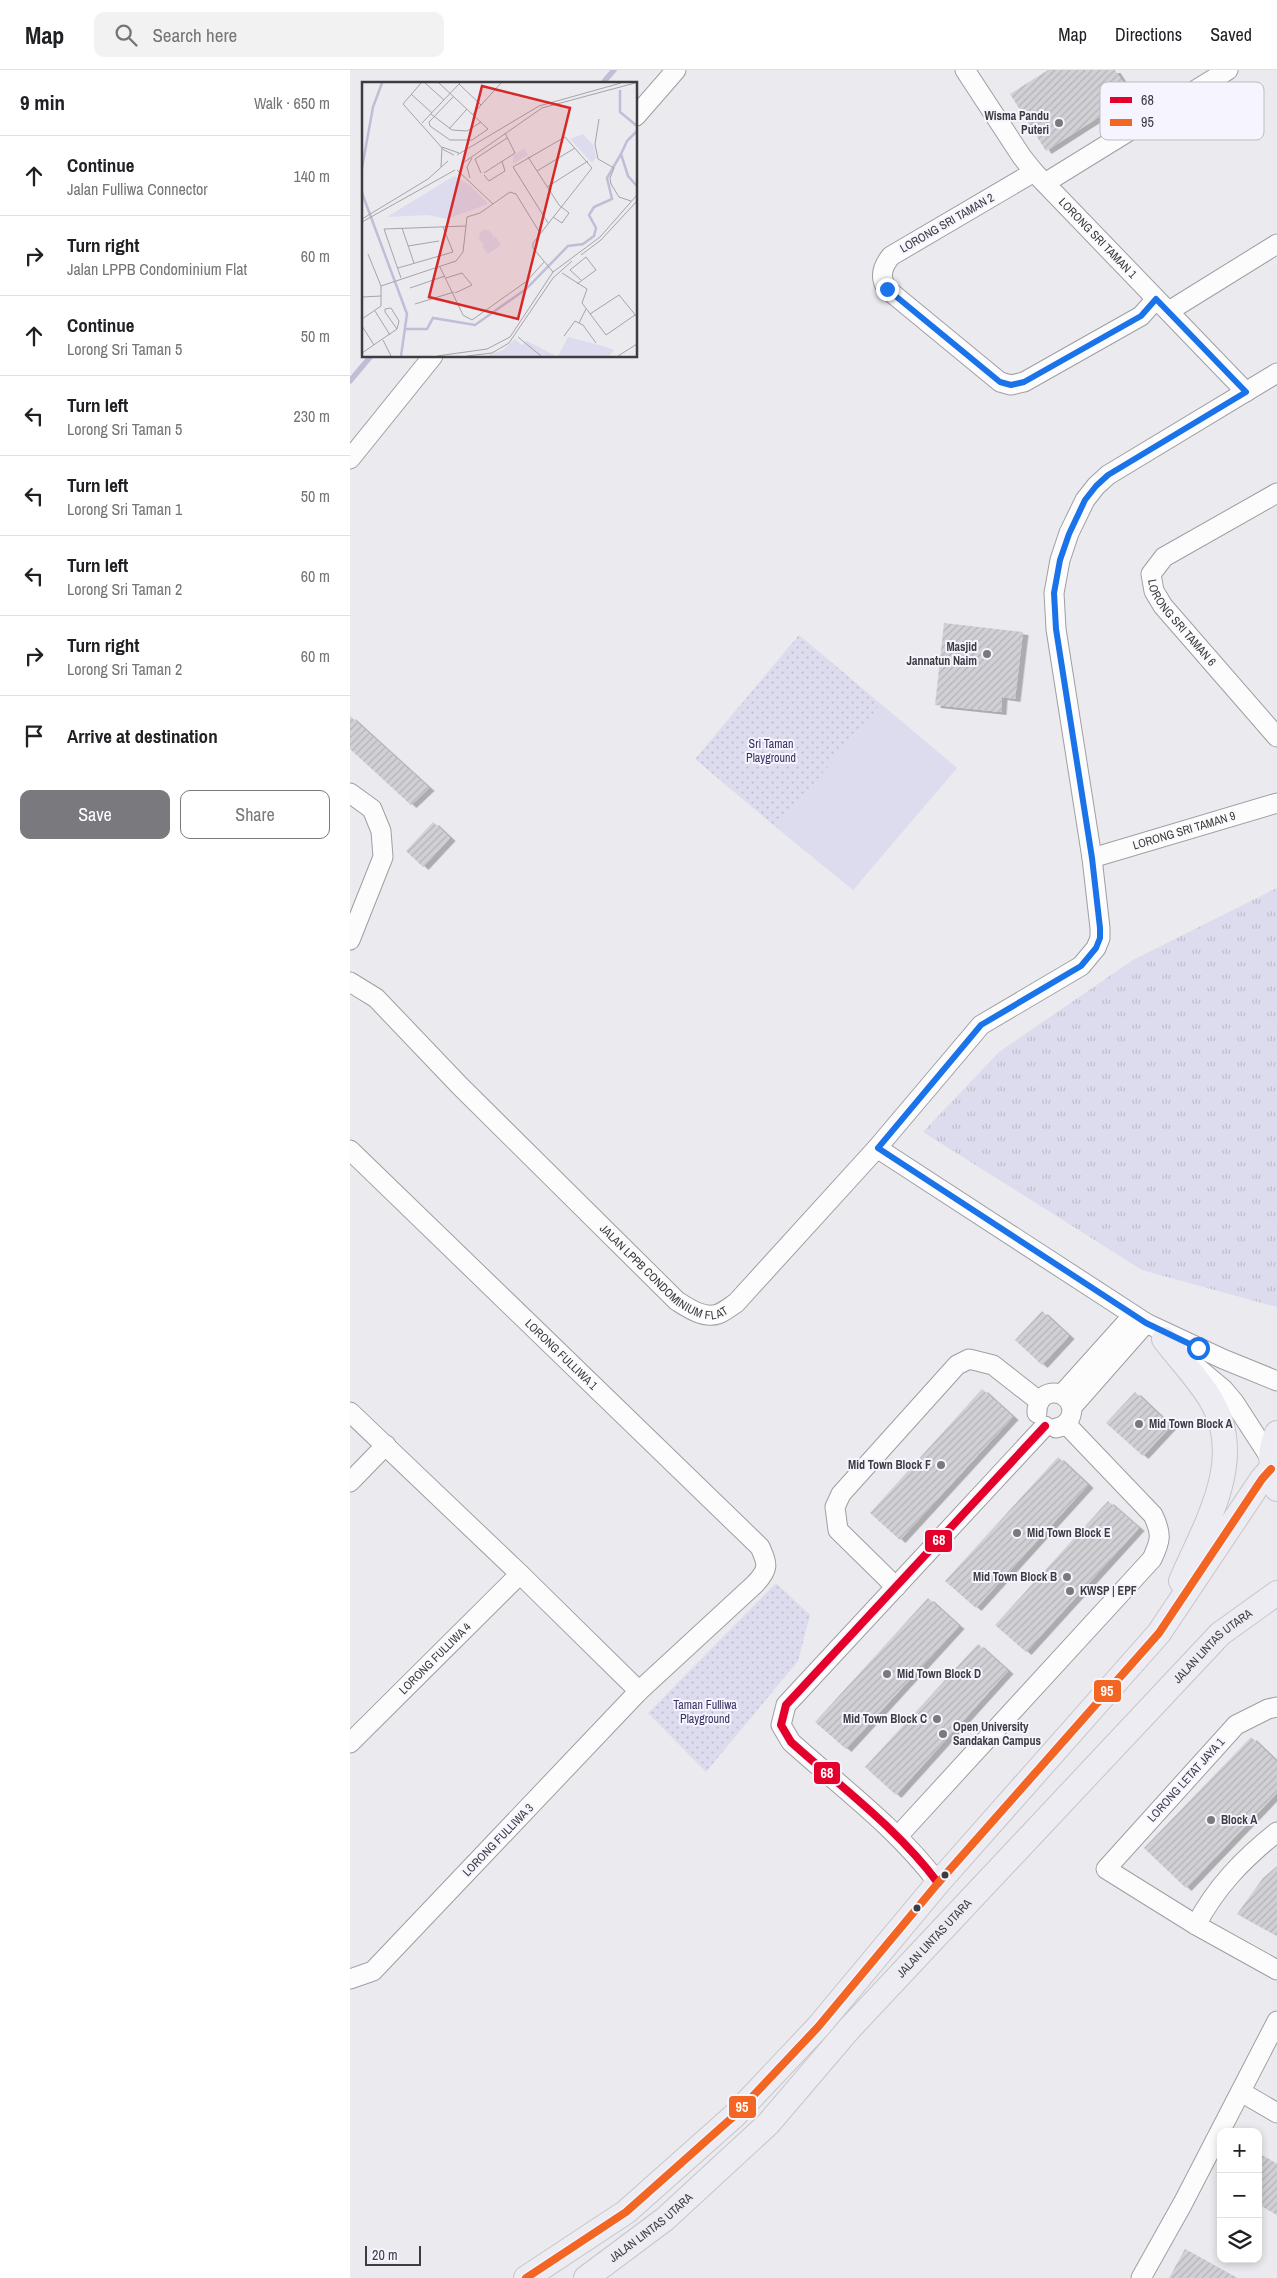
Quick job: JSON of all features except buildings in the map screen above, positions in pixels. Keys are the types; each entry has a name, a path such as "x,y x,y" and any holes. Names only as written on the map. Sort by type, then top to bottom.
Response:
{"main road":[{"path":"1148,1326 1211,1400 1222,1423 1226,1441 1226,1455 1221,1485 1159,1633"},
{"path":"526,2278 626,2212 734,2116 818,2027 938,1883 1159,1633 1262,1479 1273,1472 1277,1433"},
{"name":"JALAN LINTAS UTARA","path":"586,2278 666,2219 768,2124 849,2029 1220,1634 1277,1593"},
{"path":"1220,1634 1277,1601"}],"street":[{"path":"638,114 676,70"},
{"name":"LORONG SRI TAMAN 1","path":"965,70 1022,157 1246,392"},
{"name":"LORONG SRI TAMAN 2","path":"1207,82 1228,70"},
{"name":"LORONG SRI TAMAN 2","path":"1105,140 1040,177 891,256 885,263 882,272 882,281 887,289 1000,382 1011,385 1024,382 1141,316 1277,244"},
{"path":"350,459 431,358"},
{"name":"JALAN LPPB CONDOMINIUM FLAT","path":"350,982 376,998 460,1086 664,1288 691,1310 705,1314 718,1314 736,1303 878,1148 981,1025 1081,966 1090,958 1100,938 1100,928 1092,858 1056,629 1054,593 1060,560 1069,534 1085,500 1108,475 1277,373"},
{"name":"LORONG SRI TAMAN 6","path":"1277,493 1164,557 1151,574 1154,591 1163,606 1277,737"},
{"path":"350,793 372,809 380,831 383,857 350,940"},
{"name":"LORONG SRI TAMAN 9","path":"1092,858 1277,803"},
{"path":"878,1148 1148,1326 1223,1389 1246,1418 1273,1472"},
{"name":"LORONG FULLIWA 1","path":"350,1150 760,1547 767,1562"},
{"path":"1148,1326 1240,1367 1277,1381"},
{"path":"898,1836 1152,1559 1160,1544 1160,1529 1153,1515 1067,1409 1052,1392 1042,1397 1036,1412 1038,1418 1045,1426 1056,1428 1067,1409 1148,1326"},
{"path":"896,1587 838,1530 835,1506 841,1494 957,1365 969,1359 992,1366 1039,1402"},
{"path":"350,1412 386,1444 639,1692"},
{"path":"938,1883 924,1864 898,1836 791,1742 781,1725 786,1705 1045,1426"},
{"path":"350,1482 386,1444"},
{"name":"LORONG FULLIWA 3","path":"350,1979 373,1971 639,1692 764,1575 767,1562"},
{"name":"LORONG FULLIWA 4","path":"350,1743 520,1574"},
{"name":"LORONG LETAT JAYA 1","path":"1196,1926 1106,1869 1236,1725 1268,1709 1277,1707"},
{"path":"1277,1832 1256,1849 1226,1879 1209,1901 1196,1926 1277,1970"},
{"path":"1141,2278 1183,2203 1277,2021"},
{"path":"1241,2092 1277,2113"}],"green space":[{"name":"Sri Taman Playground","path":"799,635 881,704 777,828 695,759"},
{"path":"881,704 957,768 853,890 777,828"},
{"path":"1277,888 1277,1307 1142,1270 923,1132 999,1052 1133,960"},
{"name":"Taman Fulliwa Playground","path":"776,1583 810,1615 798,1661 706,1772 648,1713"}],"waterway":[{"path":"604,82 614,70"},
{"path":"350,381 369,358"}],"transit line":[{"name":"68","path":"938,1883 922,1863 887,1827 791,1742 781,1725 786,1705 1045,1426"},
{"name":"95","path":"526,2278 626,2212 734,2116 818,2027 938,1883 1159,1633 1262,1479 1271,1469"}],"place":[{"name":"Wisma Pandu Puteri","path":"1059,123"},
{"name":"Masjid Jannatun Naim","path":"987,654"},
{"name":"Mid Town Block A","path":"1139,1424"},
{"name":"Mid Town Block F","path":"941,1465"},
{"name":"Mid Town Block E","path":"1017,1533"},
{"name":"Mid Town Block B","path":"1067,1577"},
{"name":"KWSP | EPF","path":"1070,1591"},
{"name":"Mid Town Block D","path":"887,1674"},
{"name":"Mid Town Block C","path":"937,1719"},
{"name":"Open University Sandakan Campus","path":"943,1734"},
{"name":"Block A","path":"1211,1820"}],"route":[{"path":"887,289 1000,382 1011,385 1024,382 1141,316 1156,299 1246,392 1108,475 1085,500 1069,534 1060,560 1054,593 1056,629 1092,858 1100,928 1100,938 1096,948 1090,958 1081,966 981,1025 878,1148 1146,1323 1198,1348"}]}
